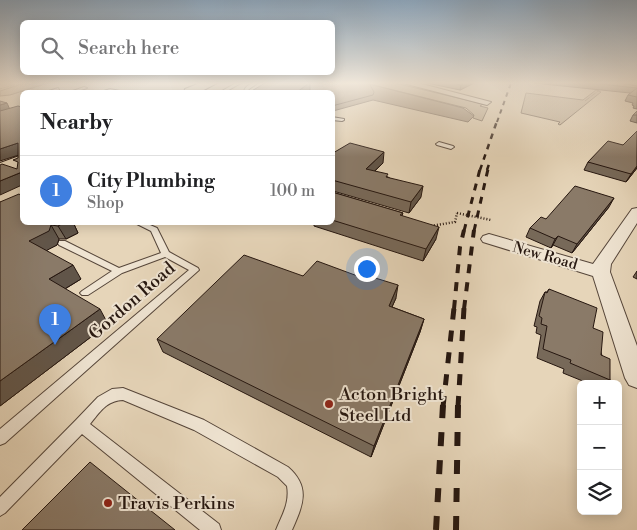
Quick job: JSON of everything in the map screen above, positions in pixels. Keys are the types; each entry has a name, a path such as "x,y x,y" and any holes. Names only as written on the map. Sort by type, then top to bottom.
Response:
{"street":[{"path":"637,212 602,264 601,272 637,378"},
{"name":"New Road","path":"489,239 601,272"}],"lane":[{"path":"335,119 342,120"},
{"path":"439,144 451,146"},
{"path":"85,293 119,271 166,254 154,230 143,225"},
{"path":"62,243 119,271"},
{"name":"Gordon Road","path":"0,438 196,270 166,254"},
{"path":"0,508 102,401 112,394 123,394 199,424 282,472 293,482 296,494 290,520 284,530"},
{"path":"81,425 213,530"}],"path":[{"path":"430,226 455,222 457,213 491,220"}],"shaded area":[{"path":"466,108 488,108 482,121 473,118 474,115"},
{"path":"522,108 581,108 560,125 558,124 560,122 521,113"}],"water":[{"path":"406,108 462,108 474,116 468,122"}],"building":[{"path":"20,108 20,173 0,181 0,165 17,169 18,162 13,160 18,158 18,143 0,149 0,111"},
{"path":"637,131 637,166 631,174 588,162 608,141 623,145"},
{"path":"350,143 384,152 366,169 388,174 386,177 423,186 411,202 335,181 335,152"},
{"path":"575,186 614,198 577,244 558,236 555,239 530,228 541,217 546,219"},
{"path":"335,193 403,213 400,215 439,227 426,249 335,221"},
{"path":"19,194 20,225 51,225 49,231 29,241 73,265 49,279 100,309 0,381 0,202"},
{"name":"Acton Bright Steel Ltd","path":"244,255 303,276 317,261 371,281 372,277 398,285 389,306 424,319 374,446 157,339"},
{"path":"549,289 597,308 593,328 603,332 601,355 610,359 610,380 570,363 571,360 543,349 547,326 541,324 542,318 539,316 545,292 547,293"},
{"name":"Travis Perkins","path":"90,462 175,530 22,530"}],"railway":[{"path":"497,122 502,108"},
{"path":"480,170 497,121"},
{"path":"487,170 489,164"},
{"path":"464,231 480,169"},
{"path":"474,231 488,169"},
{"path":"454,309 460,247 464,230"},
{"path":"464,309 474,230"},
{"path":"443,407 454,308"},
{"path":"458,407 464,308"},
{"path":"436,530 443,405"},
{"path":"456,530 458,405"}],"place":[{"name":"City Plumbing","path":"55,345"},
{"name":"Acton Bright Steel Ltd","path":"329,404"},
{"name":"Travis Perkins","path":"108,503"}]}
